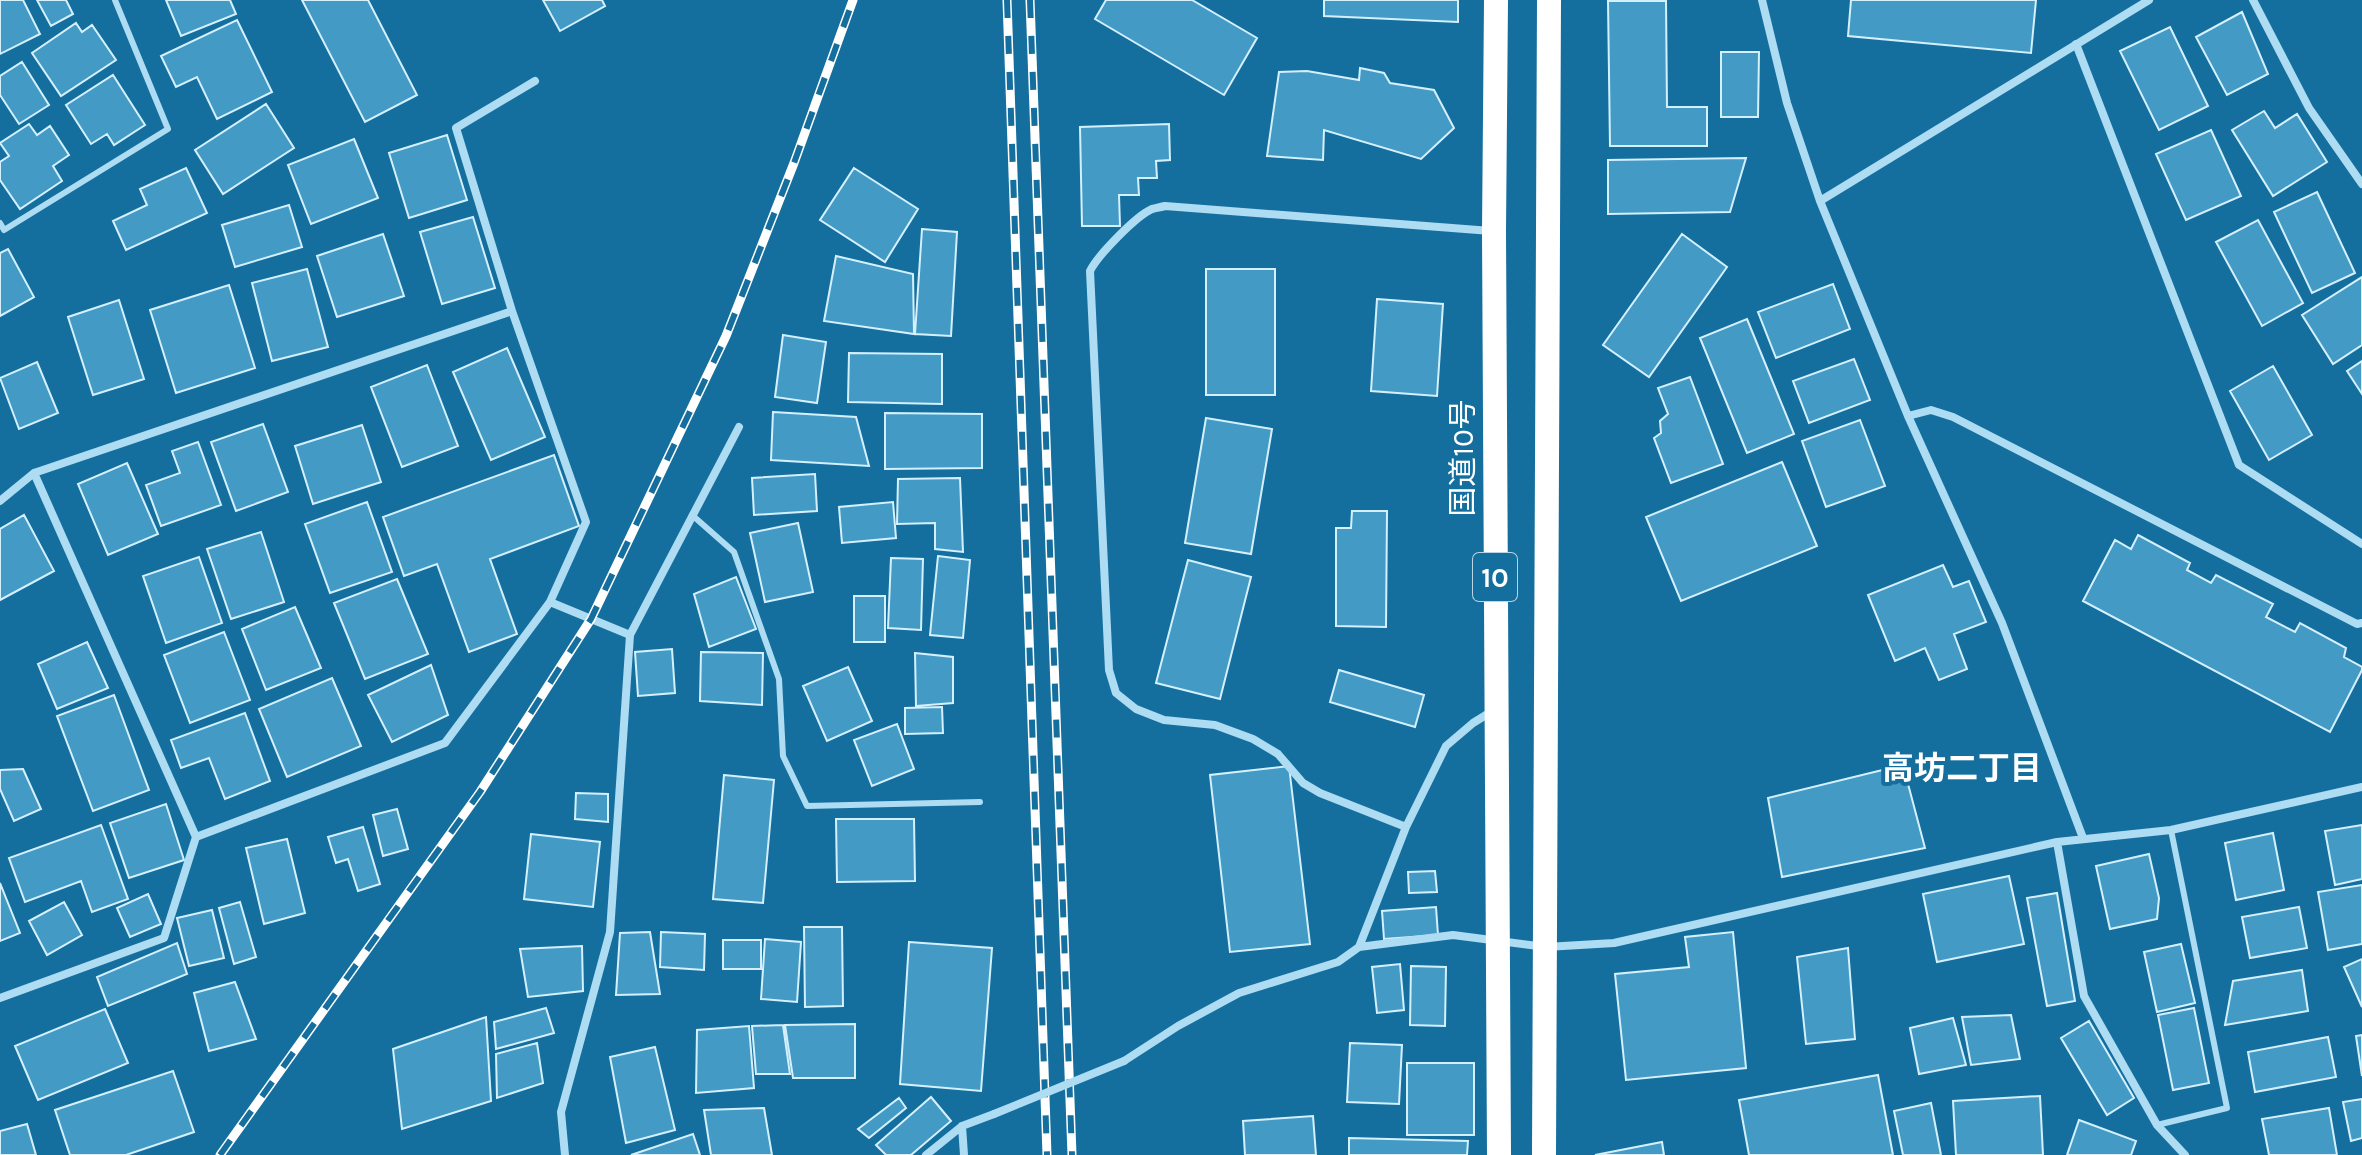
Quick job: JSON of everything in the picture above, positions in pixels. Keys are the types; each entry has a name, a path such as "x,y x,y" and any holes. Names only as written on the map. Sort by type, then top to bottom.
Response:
{"highway":[{"name":"国道10号","path":"1496,0 1494,231 1499,1155"},
{"name":"10","path":"1544,1155 1549,0"}],"street":[{"path":"1762,0 1787,103 1820,201 1908,416 2002,623 2083,838"},
{"path":"1820,201 2149,0"},
{"path":"2253,0 2309,108 2362,184"},
{"path":"2076,44 2239,465 2362,544"},
{"path":"196,837 445,743 550,602 586,522 512,311 456,128 535,81"},
{"path":"1406,827 1320,793 1303,783 1278,754 1253,739 1215,725 1164,720 1136,709 1116,693 1109,670 1090,271 1101,255 1143,215 1165,206 1494,231"},
{"path":"0,501 34,473 512,311"},
{"path":"1908,416 1931,410 1953,417 2357,624 2362,623"},
{"path":"565,1155 561,1112 610,932 630,635 739,427"},
{"path":"0,998 164,938 196,837 34,473"},
{"path":"550,602 630,635"},
{"path":"1359,947 1406,827 1446,746 1473,723 1496,709"},
{"path":"926,1155 962,1126 1124,1061 1178,1026 1239,993 1338,962 1359,947 1453,935 1546,947 1614,943 2057,842 2171,830 2362,787"},
{"path":"2057,842 2084,996 2157,1125 2185,1155"},
{"path":"962,1126 964,1155"}],"lane":[{"path":"0,223 4,230 168,129 115,0"},
{"path":"692,515 734,552 779,679 783,756 807,806 980,802"},
{"path":"2157,1125 2227,1108 2171,830"}],"building":[{"path":"0,0 23,0 40,34 0,54"},
{"path":"37,0 66,0 73,14 51,26"},
{"path":"166,0 230,0 236,14 181,36"},
{"path":"302,0 368,0 417,95 365,122"},
{"path":"543,0 602,0 605,6 560,31"},
{"path":"1106,0 1192,0 1257,38 1224,95 1095,19"},
{"path":"1324,0 1458,0 1458,22 1324,16"},
{"path":"1851,0 2036,0 2031,53 1848,36"},
{"path":"1608,1 1666,1 1667,107 1707,107 1707,146 1610,146"},
{"path":"2242,12 2268,74 2227,95 2196,37"},
{"path":"237,20 272,92 217,119 197,77 176,87 161,56"},
{"path":"76,23 82,32 92,25 116,60 61,96 32,53"},
{"path":"2170,27 2208,106 2159,130 2120,51"},
{"path":"1721,52 1759,52 1758,117 1721,117"},
{"path":"22,62 49,105 19,124 0,95 0,76"},
{"path":"1360,68 1384,73 1390,83 1434,90 1454,128 1421,159 1324,130 1323,160 1267,156 1279,72 1307,71 1359,80"},
{"path":"113,75 145,125 114,145 107,134 91,144 66,105"},
{"path":"266,104 294,148 223,194 195,150"},
{"path":"2264,111 2275,128 2297,114 2327,162 2273,196 2232,130"},
{"path":"29,124 37,135 50,126 69,155 53,166 62,181 20,209 0,180 0,162 9,156 0,143"},
{"path":"1169,124 1170,160 1156,161 1157,178 1138,178 1139,195 1119,195 1120,226 1082,226 1080,127"},
{"path":"2211,130 2241,196 2186,220 2156,154"},
{"path":"447,135 467,200 409,218 389,153"},
{"path":"354,139 378,198 311,224 288,165"},
{"path":"1746,158 1730,212 1608,214 1608,160"},
{"path":"186,168 207,213 126,250 113,221 147,205 140,189"},
{"path":"854,168 918,209 885,262 820,220"},
{"path":"2317,192 2355,273 2312,293 2274,212"},
{"path":"289,205 302,247 235,267 222,225"},
{"path":"473,217 495,288 442,304 420,232"},
{"path":"2258,220 2303,303 2262,326 2216,242"},
{"path":"922,229 957,232 951,336 915,334"},
{"path":"383,234 404,296 337,317 317,256"},
{"path":"1682,234 1727,267 1649,377 1603,345"},
{"path":"8,249 34,297 0,316 0,253"},
{"path":"836,256 913,274 914,334 824,321"},
{"path":"307,269 328,347 272,361 252,283"},
{"path":"1206,269 1275,269 1275,395 1206,395"},
{"path":"2362,277 2362,345 2333,364 2302,315"},
{"path":"1833,284 1850,329 1776,358 1758,312"},
{"path":"229,285 255,368 176,393 150,310"},
{"path":"1377,299 1443,304 1437,396 1371,391"},
{"path":"119,300 144,379 93,395 68,317"},
{"path":"1747,319 1794,434 1747,453 1700,338"},
{"path":"783,335 826,342 817,403 775,397"},
{"path":"507,348 545,437 491,460 453,372"},
{"path":"849,353 942,354 942,404 848,402"},
{"path":"1854,359 1870,400 1809,423 1793,381"},
{"path":"2362,361 2362,394 2347,371"},
{"path":"37,362 58,413 19,429 0,378"},
{"path":"427,365 458,446 402,467 371,387"},
{"path":"2273,366 2312,435 2269,460 2230,391"},
{"path":"1690,377 1723,464 1671,483 1654,438 1661,433 1660,421 1668,414 1658,388"},
{"path":"773,412 856,417 869,466 771,460"},
{"path":"885,413 982,414 982,468 885,469"},
{"path":"1206,418 1272,429 1251,554 1185,543"},
{"path":"1860,420 1885,486 1826,507 1802,441"},
{"path":"263,424 288,492 236,511 211,442"},
{"path":"362,425 381,482 313,504 295,446"},
{"path":"198,442 221,505 161,526 146,485 180,473 172,451"},
{"path":"554,455 579,526 490,559 517,634 469,652 437,564 404,576 383,517"},
{"path":"1782,462 1817,546 1681,601 1646,517"},
{"path":"127,463 158,534 108,555 78,484"},
{"path":"815,474 817,511 754,515 752,478"},
{"path":"960,478 963,552 935,549 935,523 897,524 898,479"},
{"path":"367,502 392,572 330,593 305,524"},
{"path":"893,502 896,538 842,543 839,507"},
{"path":"1352,511 1387,511 1386,627 1336,626 1336,528 1351,528"},
{"path":"24,515 54,571 0,600 0,529"},
{"path":"798,523 813,592 765,602 750,533"},
{"path":"261,532 284,602 231,619 207,549"},
{"path":"2138,535 2190,563 2187,570 2211,583 2216,575 2273,604 2266,617 2295,632 2300,623 2346,648 2344,657 2362,667 2362,670 2330,732 2083,601 2115,540 2131,549"},
{"path":"938,556 970,560 963,638 930,635"},
{"path":"199,557 222,623 166,643 143,576"},
{"path":"891,558 923,559 921,630 888,628"},
{"path":"1188,560 1251,577 1220,699 1156,683"},
{"path":"1943,565 1953,587 1969,581 1986,622 1954,634 1967,669 1939,680 1925,648 1895,661 1868,595"},
{"path":"736,577 756,629 709,647 694,594"},
{"path":"397,579 428,654 365,679 334,603"},
{"path":"854,596 885,596 885,642 854,642"},
{"path":"295,607 321,668 266,690 242,629"},
{"path":"224,632 250,700 190,723 164,655"},
{"path":"87,642 108,688 57,709 38,664"},
{"path":"672,649 675,693 638,696 635,652"},
{"path":"701,652 763,653 762,705 700,701"},
{"path":"915,653 953,657 953,703 916,706"},
{"path":"431,665 448,715 392,742 368,695"},
{"path":"848,667 872,721 827,741 803,686"},
{"path":"1339,670 1424,695 1415,727 1330,702"},
{"path":"332,678 361,746 287,777 259,709"},
{"path":"114,695 149,790 93,811 57,716"},
{"path":"942,707 943,733 905,734 905,708"},
{"path":"245,713 270,781 225,799 209,758 181,768 171,740"},
{"path":"897,724 914,769 872,786 854,740"},
{"path":"1903,765 1925,848 1782,877 1768,798"},
{"path":"1289,766 1310,944 1230,952 1210,775"},
{"path":"23,769 41,809 14,821 0,789 0,770"},
{"path":"724,775 774,780 763,903 713,899"},
{"path":"576,793 608,794 608,822 575,819"},
{"path":"166,804 184,860 129,878 110,823"},
{"path":"397,809 408,849 383,856 373,815"},
{"path":"836,819 914,819 915,881 837,882"},
{"path":"101,825 128,899 92,912 81,881 25,902 9,858"},
{"path":"2362,825 2362,879 2335,885 2325,831"},
{"path":"363,827 380,884 358,891 348,859 336,863 328,837"},
{"path":"2273,833 2284,890 2236,900 2225,843"},
{"path":"531,834 600,842 593,907 524,899"},
{"path":"287,839 305,913 264,924 246,848"},
{"path":"2149,854 2159,898 2157,919 2110,929 2096,866"},
{"path":"1435,871 1437,892 1409,893 1408,872"},
{"path":"2009,876 2024,944 1937,962 1923,894"},
{"path":"0,883 20,933 0,941"},
{"path":"2362,885 2362,944 2328,950 2318,892"},
{"path":"2057,893 2075,1001 2047,1006 2027,898"},
{"path":"148,894 161,924 130,937 117,908"},
{"path":"64,902 82,935 47,955 29,921"},
{"path":"240,902 256,957 234,964 219,908"},
{"path":"1436,907 1438,935 1384,939 1382,911"},
{"path":"2299,907 2307,948 2250,958 2242,917"},
{"path":"212,910 224,958 189,966 177,918"},
{"path":"804,927 842,927 843,1006 805,1007"},
{"path":"650,932 660,994 616,995 620,933"},
{"path":"661,932 705,934 704,970 660,967"},
{"path":"1733,932 1746,1068 1626,1080 1615,974 1689,967 1685,937"},
{"path":"765,939 801,942 797,1002 761,999"},
{"path":"723,940 761,940 761,969 723,969"},
{"path":"909,942 992,948 981,1091 900,1084"},
{"path":"177,943 187,974 108,1006 97,977"},
{"path":"2181,944 2195,1003 2157,1012 2144,952"},
{"path":"582,946 583,991 528,997 520,949"},
{"path":"1848,948 1855,1039 1806,1044 1797,957"},
{"path":"2362,959 2362,1007 2344,967"},
{"path":"1400,964 1404,1010 1377,1013 1372,967"},
{"path":"1411,966 1446,967 1445,1026 1410,1025"},
{"path":"2302,970 2308,1011 2225,1025 2233,981"},
{"path":"235,982 256,1039 209,1051 194,993"},
{"path":"546,1008 554,1033 496,1049 494,1022"},
{"path":"2194,1008 2209,1083 2173,1090 2158,1015"},
{"path":"105,1009 128,1063 38,1100 15,1046"},
{"path":"2011,1015 2020,1059 1971,1065 1962,1017"},
{"path":"486,1017 491,1101 402,1129 393,1049"},
{"path":"1953,1018 1966,1065 1919,1074 1910,1028"},
{"path":"2089,1021 2134,1098 2107,1115 2061,1038"},
{"path":"855,1024 855,1078 793,1078 785,1025"},
{"path":"783,1025 790,1074 756,1074 752,1026"},
{"path":"749,1026 754,1088 696,1093 697,1030"},
{"path":"2362,1035 2362,1076 2356,1036"},
{"path":"2328,1037 2336,1077 2255,1092 2248,1052"},
{"path":"537,1043 543,1083 497,1098 496,1054"},
{"path":"1350,1043 1402,1045 1399,1104 1347,1102"},
{"path":"655,1047 675,1130 626,1143 610,1057"},
{"path":"1407,1063 1474,1063 1474,1135 1407,1135"},
{"path":"173,1071 194,1132 126,1155 70,1155 55,1110"},
{"path":"1878,1075 1893,1155 1749,1155 1739,1100"},
{"path":"2040,1096 2043,1155 1956,1155 1953,1101"},
{"path":"931,1097 951,1121 911,1155 886,1155 876,1145"},
{"path":"899,1098 906,1108 869,1138 858,1129"},
{"path":"2362,1099 2362,1138 2351,1141 2343,1102"},
{"path":"1931,1103 1941,1155 1903,1155 1894,1111"},
{"path":"764,1108 772,1155 711,1155 704,1110"},
{"path":"2329,1108 2337,1155 2269,1155 2262,1119"},
{"path":"1313,1116 1316,1155 1245,1155 1243,1121"},
{"path":"2079,1120 2136,1141 2131,1155 2067,1155"},
{"path":"27,1124 36,1155 0,1155 0,1131"},
{"path":"693,1134 700,1155 631,1155"},
{"path":"1349,1138 1468,1141 1467,1155 1349,1155"},
{"path":"1662,1142 1664,1155 1595,1155"}],"railway":[{"path":"220,1155 480,792 591,619 726,336 794,163 853,0"},
{"path":"1007,0 1047,1155"},
{"path":"1030,0 1072,1155"}],"district":[{"name":"高坊二丁目","path":"1962,768"}]}
